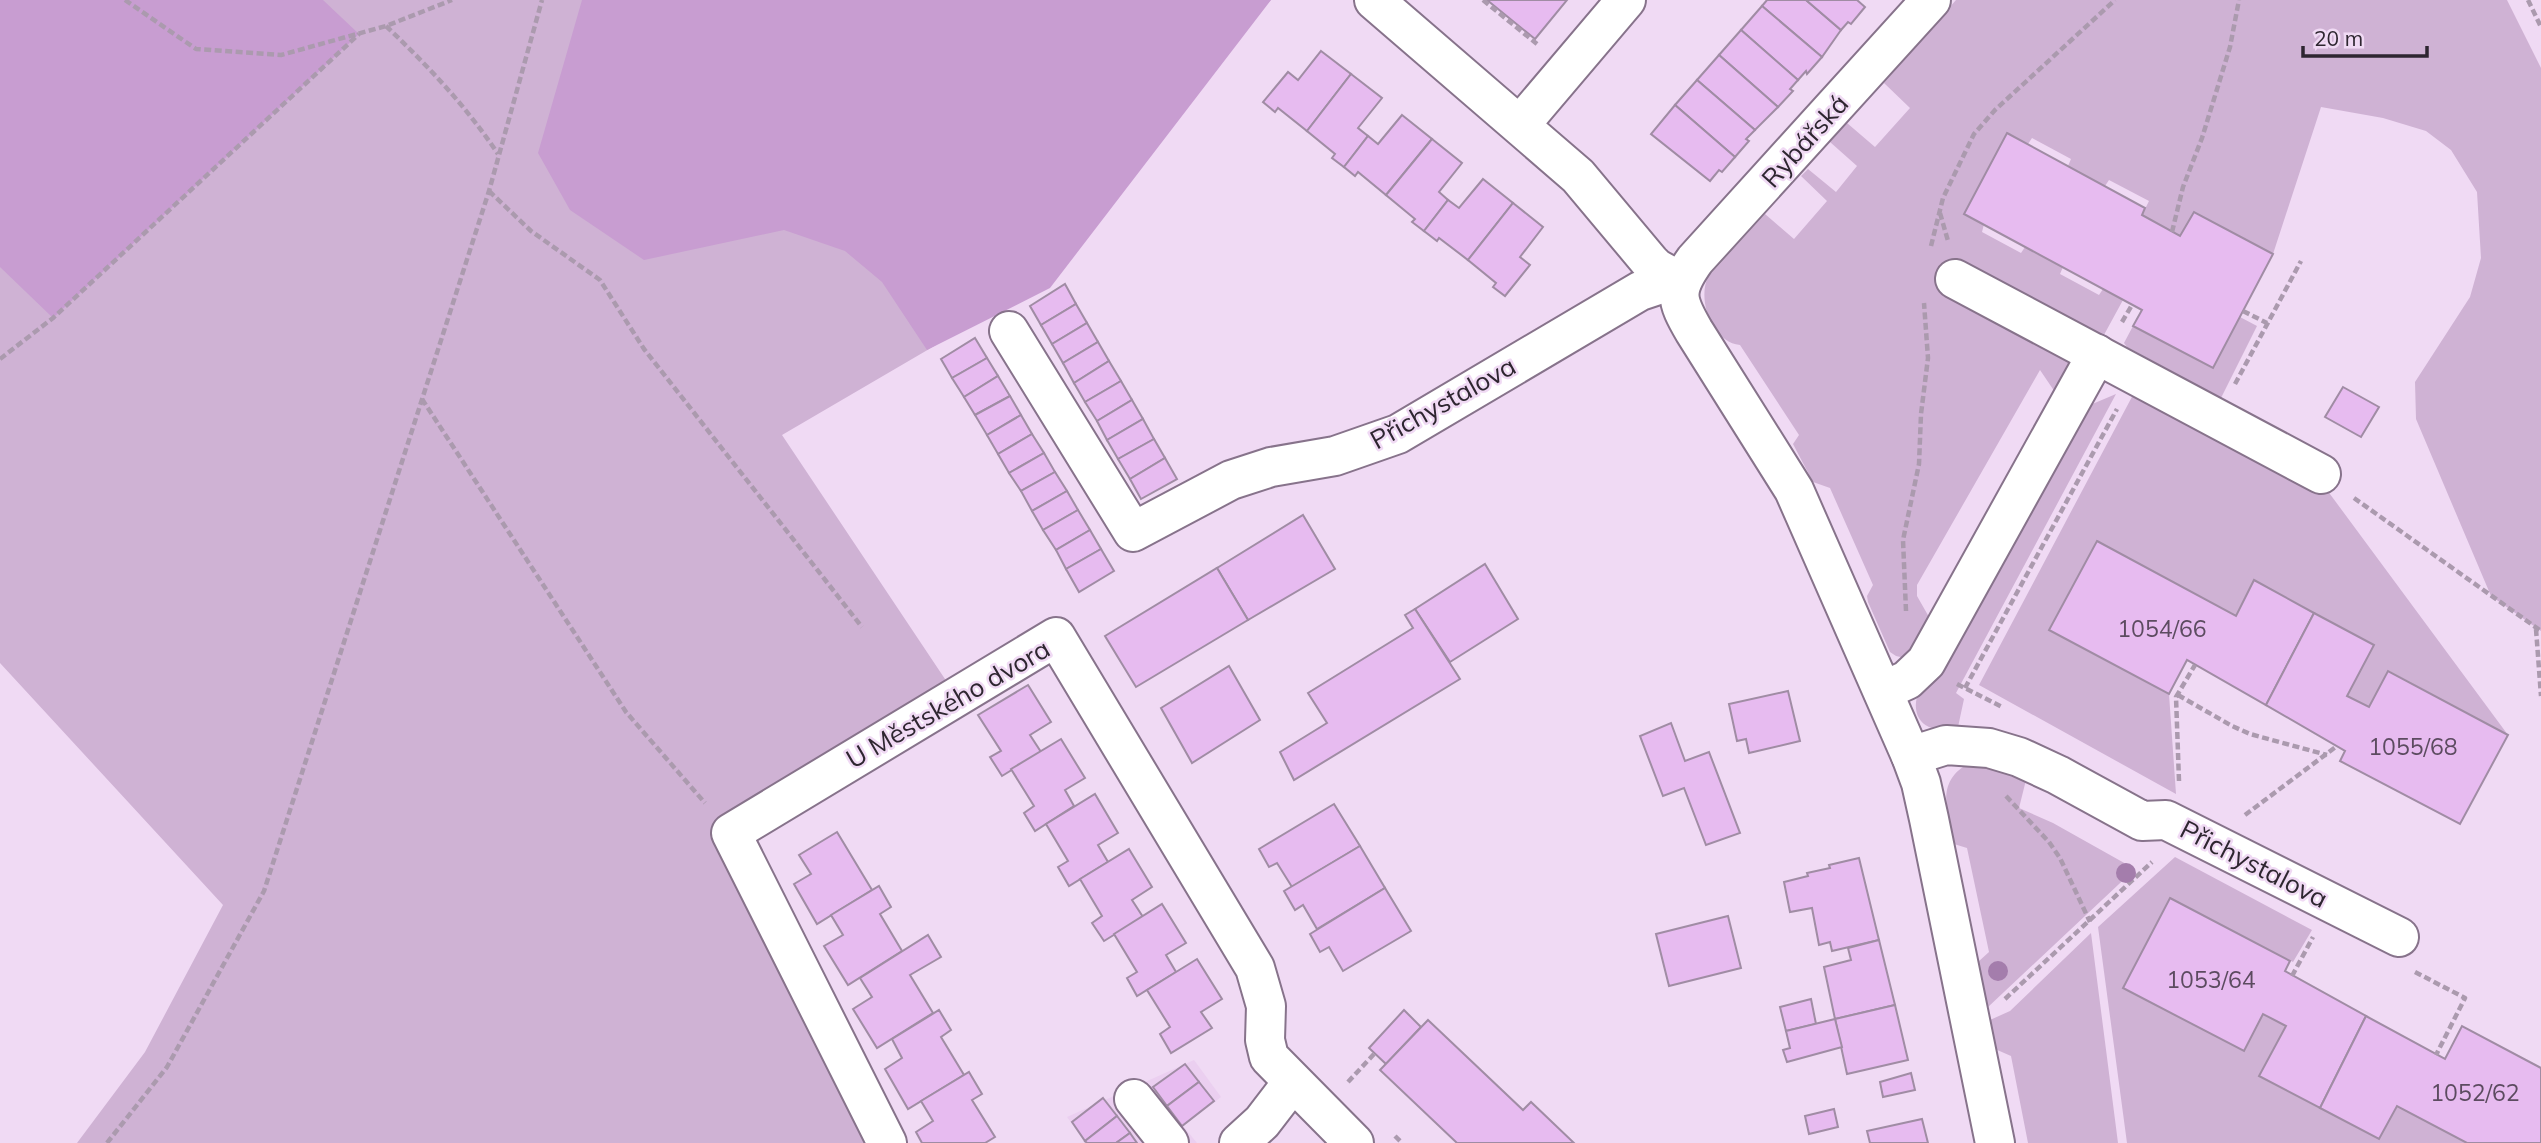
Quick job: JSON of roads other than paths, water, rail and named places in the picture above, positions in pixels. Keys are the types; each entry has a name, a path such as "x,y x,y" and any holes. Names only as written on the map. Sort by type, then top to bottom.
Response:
{"street":[{"path":"1374,0 1578,176 1656,268 1681,282 1678,297 1683,312 1785,474 1811,525 1911,756 1924,795 1995,1143"},
{"path":"1520,125 1626,0"},
{"name":"Rybářská","path":"1681,282 1695,260 1931,0"},
{"path":"1955,279 2321,474"},
{"name":"Přichystalova","path":"1009,331 1133,532 1231,480 1271,467 1335,456 1398,434 1640,291 1661,284 1681,282"},
{"path":"1883,691 1907,680 1926,662 2097,354"},
{"name":"U Městského dvora","path":"887,1143 730,833 1056,637 1255,968 1266,1006 1265,1040 1280,1070"},
{"name":"Přichystalova","path":"1911,756 1947,745 1989,748 2019,757 2142,821 2166,820 2404,954"},
{"path":"1240,1143 1262,1122 1280,1070 1354,1143"},
{"path":"1134,1099 1169,1143"}]}
